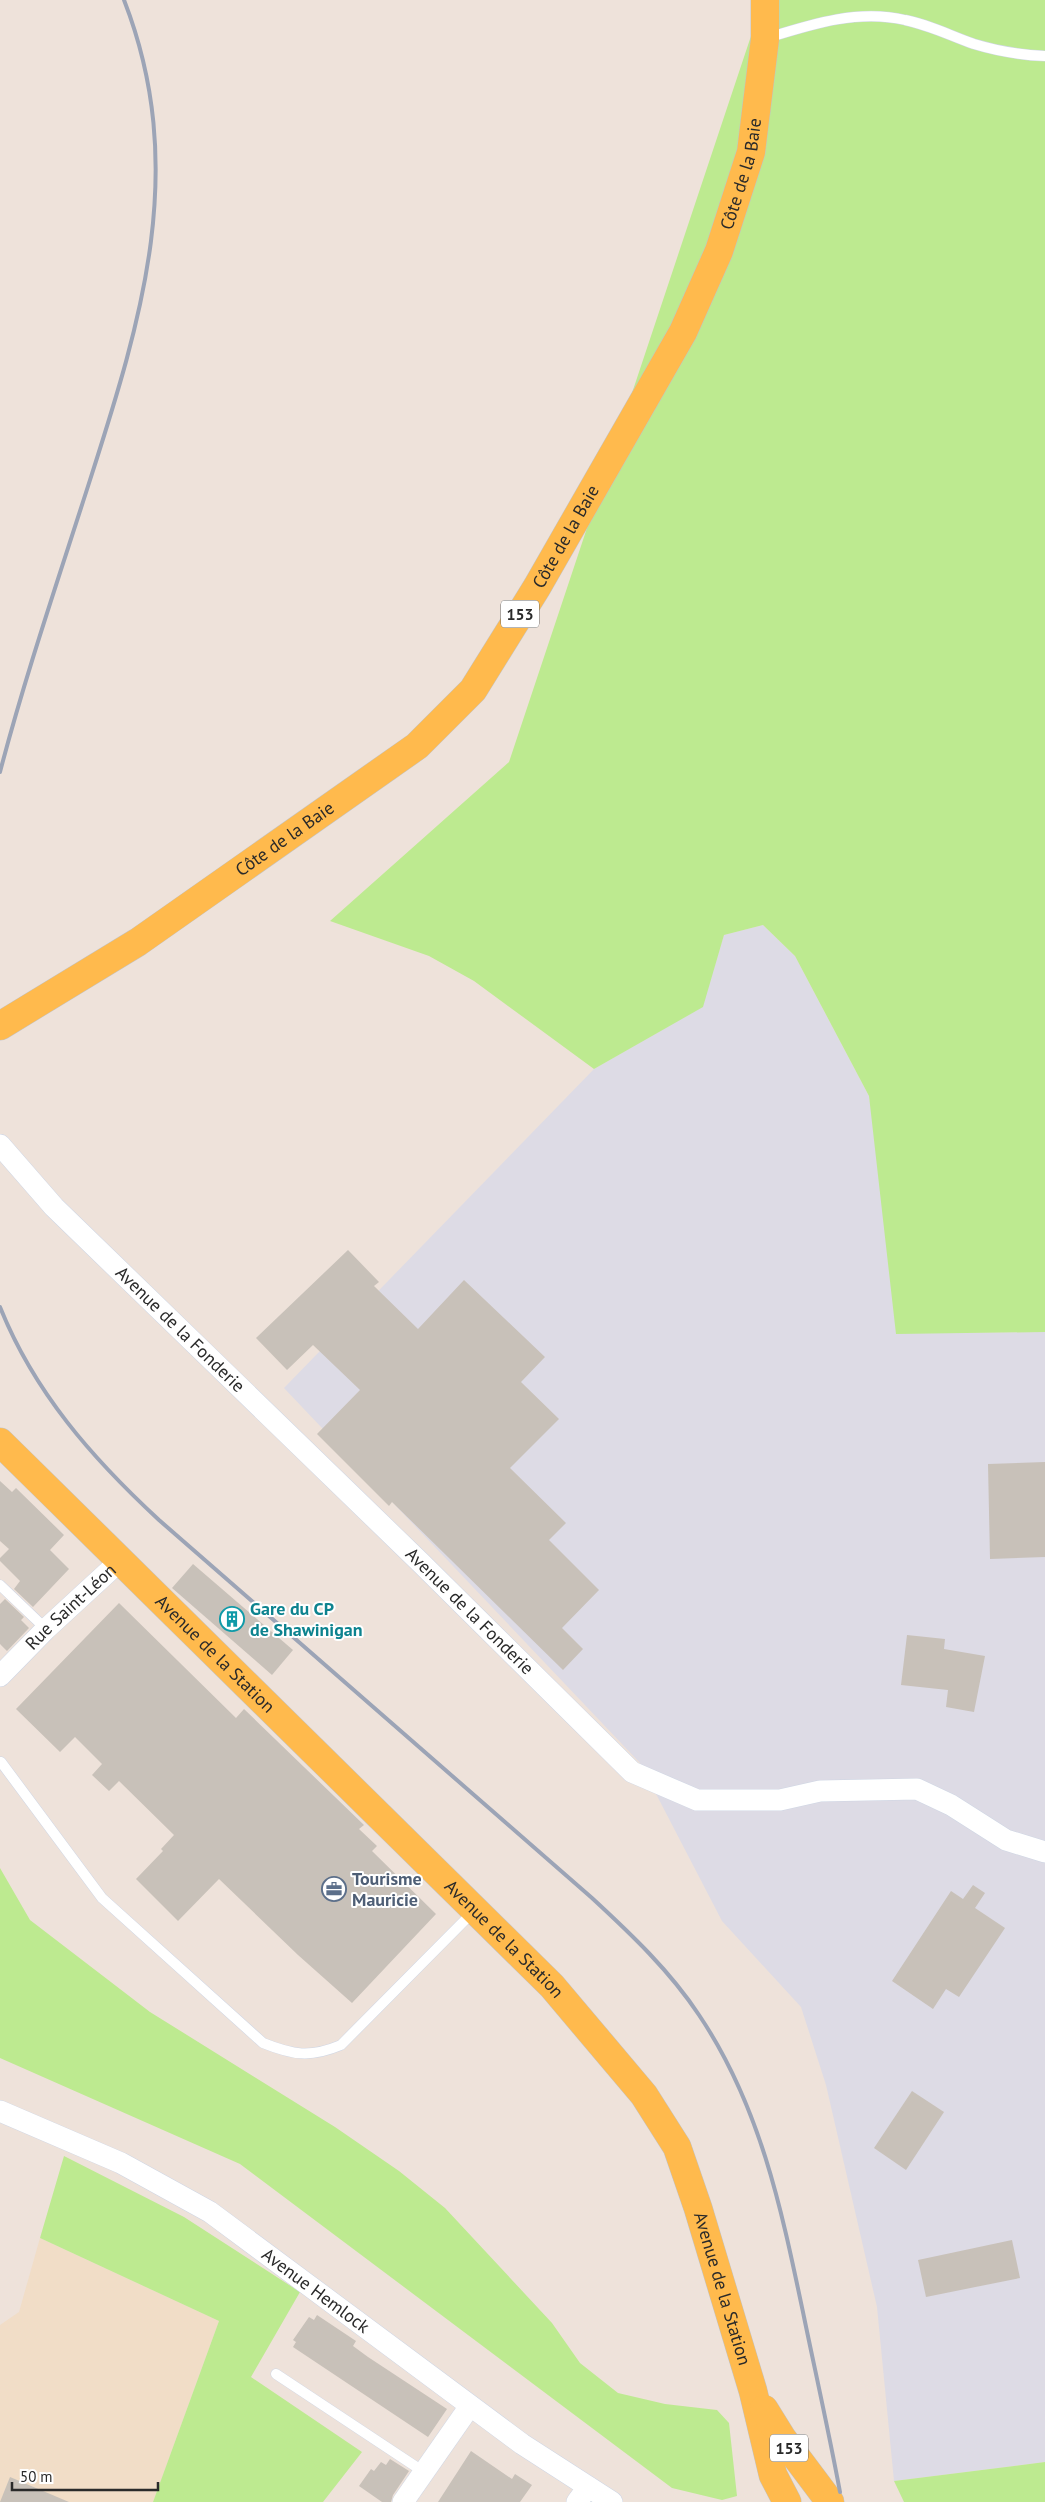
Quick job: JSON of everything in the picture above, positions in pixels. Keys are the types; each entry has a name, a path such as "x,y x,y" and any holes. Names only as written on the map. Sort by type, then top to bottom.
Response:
{"main road":[{"name":"Côte de la Baie","path":"0,1026 138,942 417,746 473,690 537,587 687,323 719,251 751,152 765,39 765,0"},
{"name":"Avenue de la Station","path":"0,1442 552,1986 644,2095 677,2147 698,2208 753,2391"},
{"name":"153","path":"753,2391 773,2475 787,2502"},
{"name":"153","path":"753,2391 782,2438 830,2502"}],"street":[{"name":"Avenue de la Fonderie","path":"0,1145 54,1207 422,1564 632,1772 697,1800 780,1800 820,1791 917,1789 951,1806 1006,1840 1045,1852"},
{"name":"Rue Saint-Léon","path":"0,1676 46,1629 121,1560"},
{"name":"Avenue Hemlock","path":"0,2111 121,2162 210,2212 522,2444 582,2495 612,2502"},
{"path":"403,2502 470,2406"}],"lane":[{"path":"765,39 820,22 876,16 904,19 935,27 974,44 1022,55 1045,56"},
{"path":"0,1585 46,1629"},
{"path":"1,1762 102,1898 263,2043 285,2052 303,2054 324,2052 340,2045 475,1910"},
{"path":"276,2374 424,2472"}],"shaded area":[{"path":"763,925 795,956 869,1096 905,1333 1045,1332 1045,2462 894,2481 877,2307 826,2085 801,2007 722,1921 640,1763 284,1388 594,1069 702,1007 724,935"},
{"path":"40,2238 219,2321 153,2502 0,2502 0,2325 19,2312"}],"green space":[{"path":"763,0 1045,0 1045,1332 896,1334 869,1096 795,956 763,925 724,935 703,1007 594,1069 474,981 429,956 330,921 509,762"},
{"path":"0,1868 30,1920 150,2012 335,2127 399,2171 445,2208 552,2323 580,2363 618,2393 665,2404 717,2410 729,2423 737,2496 722,2500 672,2488 240,2164 0,2058"},
{"path":"64,2156 184,2217 300,2292 251,2377 362,2452 323,2502 153,2502 219,2321 40,2238"},
{"path":"1045,2462 1045,2502 904,2502 894,2481"}],"building":[{"path":"348,1250 379,1282 374,1286 418,1329 464,1280 545,1357 521,1382 559,1419 510,1468 566,1523 549,1540 599,1590 562,1628 583,1649 563,1670 392,1502 389,1506 317,1434 360,1390 313,1345 287,1370 256,1338"},
{"path":"1045,1462 1045,1557 990,1559 988,1464"},
{"path":"0,1481 12,1492 16,1488 64,1535 50,1550 69,1569 33,1607 14,1589 20,1581 0,1561 0,1558 9,1549 0,1541"},
{"name":"Gare du CP de Shawinigan","path":"193,1564 293,1650 272,1675 172,1588"},
{"path":"5,1599 24,1617 21,1620 29,1628 7,1651 0,1644 0,1604"},
{"path":"119,1603 236,1718 244,1709 364,1825 359,1829 377,1846 372,1851 436,1914 352,2003 298,1955 219,1879 178,1921 136,1879 163,1851 161,1849 174,1835 119,1781 109,1791 92,1775 102,1764 75,1737 60,1752 16,1709"},
{"path":"907,1635 945,1639 944,1649 985,1656 974,1712 946,1707 948,1690 901,1685"},
{"path":"973,1885 985,1893 975,1908 1005,1928 959,1997 946,1989 933,2009 892,1981 951,1891 963,1899"},
{"path":"912,2091 944,2112 906,2170 874,2148"},
{"path":"1012,2240 1020,2278 926,2297 918,2260"},
{"path":"317,2315 356,2341 353,2346 368,2357 447,2409 428,2437 293,2347 296,2342 293,2340 309,2317 314,2320"},
{"path":"471,2451 512,2479 515,2474 532,2485 520,2502 438,2502"},
{"path":"390,2459 409,2471 393,2495 391,2502 382,2502 359,2486 371,2469 374,2471 381,2462 386,2465"},
{"path":"10,2477 69,2502 0,2502"}],"railway":[{"path":"0,772 32,662 109,420 141,301 151,242 156,183 153,123 143,62 124,0"},
{"path":"0,1307 30,1367 67,1422 88,1448 134,1497 592,1898 649,1954 688,1999 720,2050 738,2086 754,2123 766,2161 787,2238 840,2492"}],"place":[{"name":"Gare du CP de Shawinigan","path":"232,1619"},
{"name":"Tourisme Mauricie","path":"334,1889"}]}
